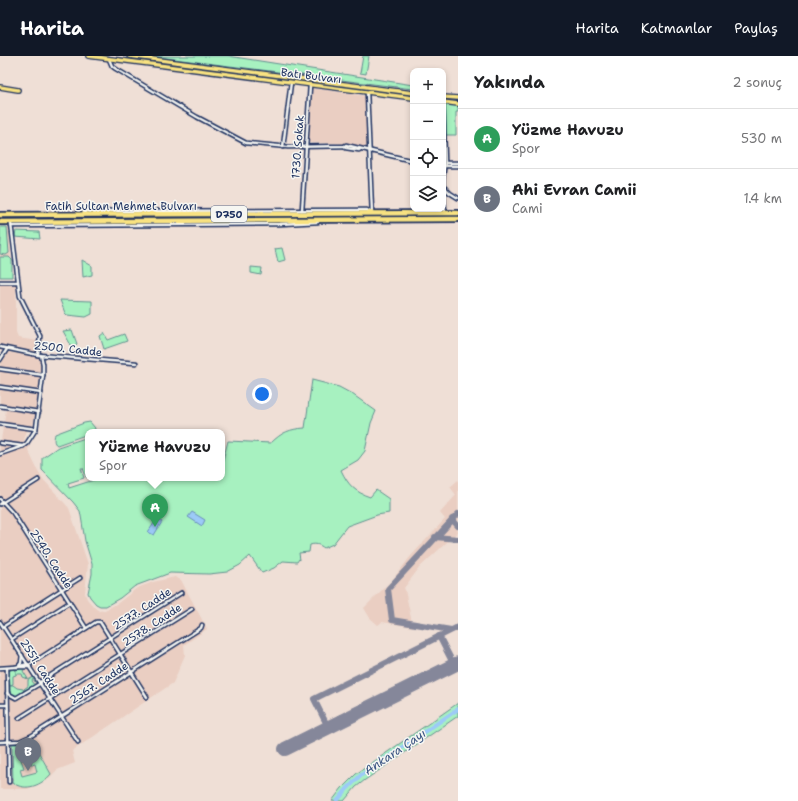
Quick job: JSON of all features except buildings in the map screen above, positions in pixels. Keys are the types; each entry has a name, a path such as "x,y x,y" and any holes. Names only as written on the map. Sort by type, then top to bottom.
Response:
{"highway":[{"name":"Fatih Sultan Mehmet Bulvarı","path":"0,216 458,213"},
{"name":"Fatih Sultan Mehmet Bulvarı","path":"0,222 11,224 458,219"}],"main road":[{"name":"Batı Bulvarı","path":"88,56 410,98"},
{"name":"Batı Bulvarı","path":"129,56 410,93"},
{"path":"0,87 18,90"},
{"path":"446,96 458,98"},
{"path":"446,102 458,104"}],"street":[{"path":"109,59 112,66 116,69 197,117 246,143 283,147 346,145 360,147 360,149 410,160"},
{"path":"283,147 291,82"},
{"name":"1730. Sokak","path":"302,210 310,85"},
{"path":"367,92 372,213"},
{"path":"443,104 444,140"},
{"path":"446,166 458,164"},
{"path":"446,189 458,198"},
{"path":"282,210 297,214"},
{"path":"81,215 86,211 367,210 372,213"},
{"path":"0,454 23,446 27,443 36,429 44,375 40,355 40,336 22,301 18,282 11,224"},
{"path":"0,282 18,282"},
{"name":"2500. Cadde","path":"0,347 40,355 136,364"},
{"path":"0,360 7,349"},
{"path":"0,369 44,375"},
{"path":"0,387 41,393"},
{"path":"0,406 39,412"},
{"path":"0,424 36,429"},
{"path":"0,443 23,446"},
{"path":"1,503 38,480"},
{"name":"2540. Cadde","path":"0,499 1,503 13,513 86,629"},
{"path":"4,626 80,578"},
{"name":"2577. Cadde","path":"7,693 16,698 181,593"},
{"path":"12,639 70,602"},
{"name":"2578. Cadde","path":"19,718 192,609"},
{"name":"2551. Cadde","path":"0,622 78,742"},
{"path":"0,668 29,665 96,622 100,622 147,697"},
{"name":"2567. Cadde","path":"0,742 22,741 201,628 202,625"},
{"path":"17,667 21,663 22,654"},
{"path":"7,668 9,782"},
{"path":"0,705 7,705"}],"shaded area":[{"path":"313,88 366,96 368,147 336,143 306,143"},
{"path":"0,227 10,227 12,277 0,277"},
{"path":"0,283 16,284 16,333 18,338 38,341 36,353 0,345"},
{"path":"7,352 38,356 41,359 43,372 38,411 0,405 0,361"},
{"path":"6,409 35,413 33,427 4,423"},
{"path":"3,427 27,430 23,444 1,441"},
{"path":"0,442 30,446 28,450 41,477 69,508 88,564 85,593 87,599 95,608 99,611 105,610 118,603 137,588 153,582 175,577 181,580 207,629 184,645 185,655 173,683 72,751 75,763 57,770 47,780 27,789 0,789"},
{"path":"458,480 458,532 420,567 404,588 413,627 382,622 378,625 370,618 364,608 393,579 410,557 445,519 440,513 456,495 450,487"}],"green space":[{"path":"150,56 228,56 410,85 410,89"},
{"path":"363,56 369,56 366,74 360,73"},
{"path":"446,102 458,104 458,112 456,112 456,135 446,135"},
{"path":"0,227 7,227 9,253 6,255 0,254"},
{"path":"16,231 39,232 40,239 15,237"},
{"path":"282,248 285,260 278,262 275,249"},
{"path":"0,257 9,257 12,260 12,277 0,277"},
{"path":"82,260 92,266 92,275 83,277"},
{"path":"251,267 262,268 261,275 251,273"},
{"path":"60,300 92,301 92,314 86,317 67,315"},
{"path":"72,330 77,344 72,347 63,331"},
{"path":"104,333 108,340 124,334 127,341 104,349 100,336"},
{"path":"312,380 339,387 352,394 376,411 371,423 365,451 358,460 341,470 349,484 360,493 370,497 376,490 389,499 389,513 377,515 347,526 333,544 324,548 314,544 310,545 309,552 299,553 300,560 299,559 297,562 283,561 274,568 262,573 250,556 240,565 227,572 209,574 170,573 135,586 120,598 106,606 96,604 90,597 88,593 92,574 92,564 85,541 80,511 42,470 42,458 58,447 85,438 85,474 83,468 81,468 84,478 68,483 69,488 91,481 225,481 225,452 228,441 271,443 286,432 305,428"},
{"path":"90,422 95,429 85,429 85,435 57,445 55,443 55,434"},
{"path":"25,668 23,671 28,679 23,677 22,674 16,674 16,669"},
{"path":"15,669 16,675 13,676 13,684 10,685 9,673 10,670"},
{"path":"34,677 37,682 36,683 33,679 32,681 35,685 25,691 24,689 28,686 28,680"},
{"path":"10,685 23,689 24,691 15,697 10,693"},
{"path":"458,703 458,716 365,780 356,787 344,801 332,801 356,774"},
{"path":"30,737 51,774 34,786 23,787 13,783 12,744 19,744 24,758 21,760 24,768 20,769 22,776 37,772 35,764 32,765 30,757 26,758 21,744"}],"water":[{"path":"192,512 205,520 202,526 188,517"},
{"path":"157,519 162,522 154,535 148,532"}],"waterway":[{"name":"Ankara Çayı","path":"337,801 360,776 458,709"}],"taxiway":[{"path":"451,630 392,620 388,589 458,514"},
{"path":"452,519 458,526"},
{"path":"435,537 458,539"},
{"path":"328,727 314,699 458,627"},
{"path":"439,636 454,665"}],"runway":[{"path":"285,749 458,663"}],"place":[{"name":"Yüzme Havuzu","path":"155,527"},
{"name":"Ahi Evran Camii","path":"28,771"}]}
